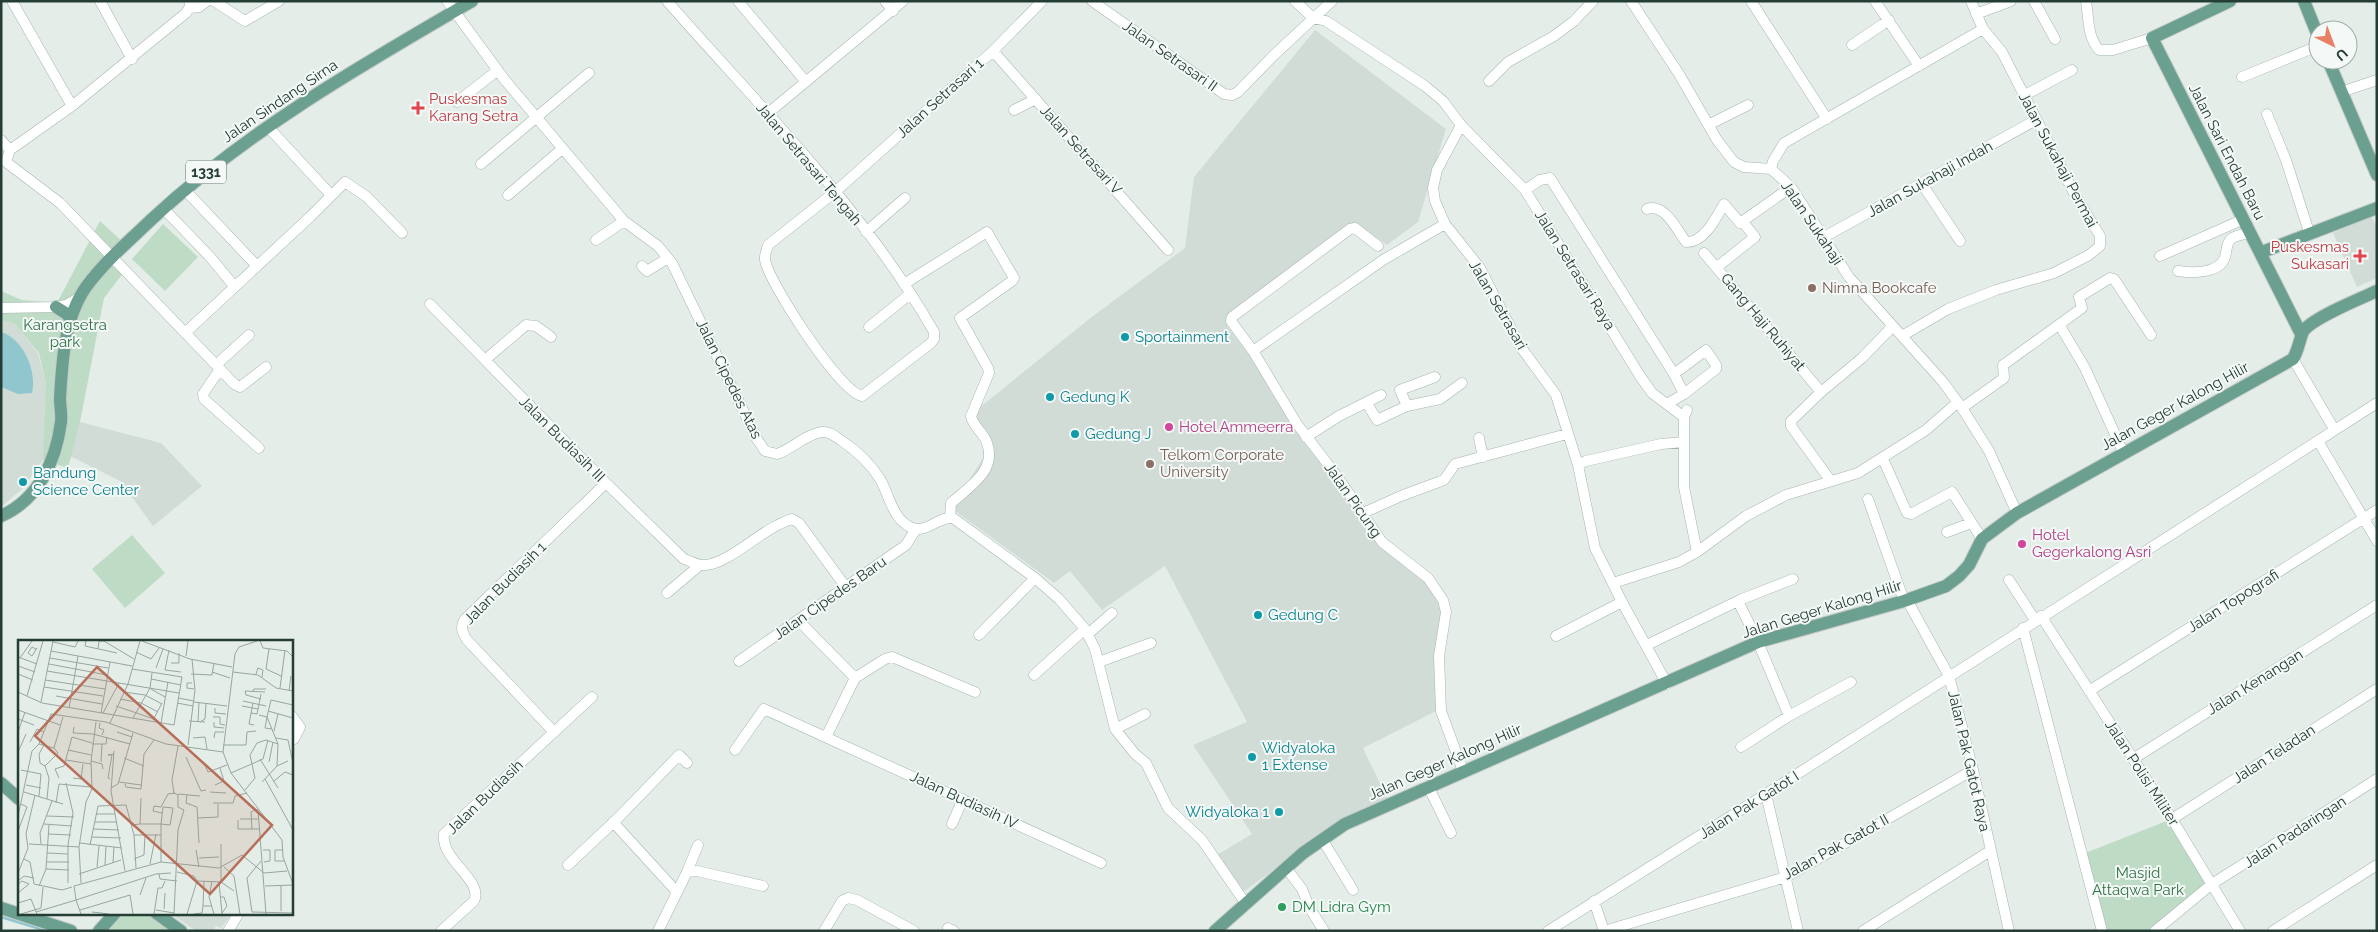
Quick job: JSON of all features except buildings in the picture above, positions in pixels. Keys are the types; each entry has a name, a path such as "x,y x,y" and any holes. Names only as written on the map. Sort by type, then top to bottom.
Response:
{"main road":[{"name":"Jalan Sindang Sirna","path":"1,516 22,504 31,496 51,463 61,422 61,370 71,320 82,295 112,256 213,166 268,126 450,6 472,1"},
{"path":"2152,38 2230,1"},
{"path":"2304,1 2312,20"},
{"name":"Jalan Sari Endah Baru","path":"2152,38 2302,334"},
{"path":"2332,70 2377,175"},
{"path":"2262,252 2309,232 2377,208"},
{"path":"2293,359 2301,344 2302,334 2310,324 2377,291"},
{"path":"56,307 67,314 71,320"},
{"path":"2296,319 2305,324 2310,324"},
{"name":"Jalan Geger Kalong Hilir","path":"1215,931 1286,868 1344,824 1463,770 1668,684 1758,642 1905,600 1946,586 1953,582 1970,563 1977,545 1982,539 2017,513 2293,359"},
{"path":"1,783 18,798"},
{"path":"1,908 18,914"},
{"path":"19,914 71,931"},
{"path":"100,931 114,914"},
{"path":"157,914 182,931"}],"street":[{"path":"12,1 72,106"},
{"path":"100,1 132,59"},
{"path":"207,1 199,7 190,4 132,59 72,106 10,150 3,163 60,203 234,384 240,387 266,366"},
{"path":"214,1 244,21 252,20 290,1"},
{"path":"252,20 279,1"},
{"name":"Jalan Setrasari Tengah","path":"667,1 835,192 904,284 934,332 934,339"},
{"path":"738,1 806,82"},
{"path":"885,1 893,11"},
{"path":"767,114 903,1"},
{"name":"Jalan Setrasari 1","path":"934,339 862,396 850,389 832,370 812,343 771,277 764,258 768,245 835,192 993,51 1042,1"},
{"name":"Jalan Setrasari II","path":"1092,1 1228,95 1238,92 1313,18"},
{"path":"1295,1 1313,18 1326,21 1425,86 1442,101 1461,125"},
{"path":"1313,18 1332,1"},
{"path":"1489,80 1508,62 1554,36 1574,21 1593,1"},
{"name":"Jalan Sukahaji","path":"1631,1 1679,74 1708,125 1734,162 1744,167 1771,169 1791,187 1849,277 1960,405 1989,451 2017,513"},
{"path":"1752,1 1827,118"},
{"path":"1875,1 1919,66"},
{"name":"Jalan Sukahaji Permai","path":"1902,336 1948,309 1996,290 2054,273 2098,249 2101,240 1998,47 1983,29 1971,1"},
{"path":"1976,14 2010,1"},
{"path":"2034,1 2055,39"},
{"path":"2086,1 2090,33 2093,44 2099,50 2105,52 2152,38"},
{"name":"Jalan Cipedes Atas","path":"450,6 536,117 624,221 658,246 672,263 757,439 765,451 777,454 819,432 831,434 856,451 866,461 880,479 899,518 908,526 916,529"},
{"path":"1852,45 1889,20"},
{"path":"1771,169 1773,160 1784,143 1983,29"},
{"path":"2242,77 2308,50"},
{"name":"Jalan Setrasari V","path":"993,51 1168,250"},
{"path":"457,102 498,70"},
{"path":"2022,93 2072,70"},
{"path":"480,164 589,73"},
{"path":"2022,93 2057,73"},
{"path":"2341,92 2377,80"},
{"path":"1014,110 1036,99"},
{"path":"1708,125 1748,106"},
{"path":"2267,114 2286,160 2309,232"},
{"name":"Jalan Sukahaji Indah","path":"1824,237 2036,120"},
{"name":"Jalan Setrasari Raya","path":"1461,125 1525,190 1652,393 1667,404 1686,413 1684,487 1697,552"},
{"name":"Jalan Setrasari","path":"1461,125 1437,170 1433,188 1435,201 1445,224 1480,268 1520,346 1556,395 1578,465 1594,543 1622,602 1668,684"},
{"path":"268,126 330,195"},
{"path":"1,140 10,150"},
{"path":"508,196 562,149"},
{"path":"1525,190 1540,180 1550,178 1629,300 1684,394"},
{"path":"185,333 346,182 367,197 402,233"},
{"path":"1922,184 1960,241"},
{"path":"1741,222 1791,187"},
{"path":"185,190 257,266"},
{"path":"866,232 905,198"},
{"path":"1647,209 1654,207 1661,210 1687,243 1698,239 1713,222 1724,204 1755,237 1717,267"},
{"path":"164,209 211,258 234,286"},
{"path":"2160,256 2244,219"},
{"path":"596,240 624,221"},
{"path":"1253,351 1383,260 1445,224"},
{"name":"Jalan Picung","path":"1378,246 1355,228 1350,229 1232,317 1231,322 1253,351 1306,437 1338,476 1385,545 1428,578 1446,608 1438,656 1441,711 1463,770"},
{"path":"904,284 987,232 1014,278 960,318 989,371 971,416 987,443 989,463 979,479 951,503 950,517"},
{"path":"2178,271 2200,272 2219,265 2225,259 2229,241 2234,237 2250,233"},
{"name":"Gang Haji Ruhiyat","path":"1704,253 1821,392"},
{"path":"642,266 647,271 668,258"},
{"path":"1613,583 1679,562 1697,552 1746,516 1786,496 1830,480 1858,473 1883,459 1960,405 2004,378 2003,365 2082,308 2080,297 2110,278 2114,279 2150,335"},
{"path":"869,326 910,294"},
{"path":"1,308 66,306 82,295"},
{"name":"Jalan Budiasih III","path":"430,304 606,484 684,558 700,565"},
{"path":"485,360 526,325 536,326 551,337"},
{"path":"1830,480 1791,423 1792,418 1862,358 1893,326"},
{"path":"2060,326 2085,368 2124,454"},
{"path":"250,335 218,367 204,394 204,399 259,448"},
{"path":"1667,404 1684,394 1717,367 1704,350 1674,374"},
{"path":"2293,359 2334,429"},
{"path":"1407,406 1400,390 1435,377"},
{"path":"1366,402 1377,420 1407,406 1440,399 1462,383"},
{"path":"1306,437 1381,395"},
{"name":"Jalan Pak Gatot I","path":"1548,931 1766,794 2038,618 2377,403"},
{"path":"1363,513 1444,480 1455,464 1567,434"},
{"path":"1479,438 1483,457"},
{"path":"2318,441 2377,541"},
{"path":"1578,465 1586,461 1661,444 1684,442"},
{"path":"1883,459 1906,513 1911,514 1951,492 1982,539"},
{"name":"Jalan Budiasih 1","path":"553,731 467,640 462,632 462,624 606,484"},
{"name":"Jalan Pak Gatot Raya","path":"1868,499 1905,600 1949,676 1973,770 2009,931"},
{"name":"Jalan Topografi","path":"2089,691 2377,510"},
{"path":"916,529 928,527 950,517"},
{"path":"950,517 1035,578 1059,599 1086,631 1096,649 1115,730 1135,754 1146,763 1168,808 1202,840 1246,904"},
{"path":"667,593 700,565 716,563 770,529 792,519 799,523 845,586"},
{"path":"1946,532 1971,524"},
{"name":"Jalan Cipedes Baru","path":"739,661 906,545 916,529"},
{"path":"978,635 1035,578"},
{"path":"1647,645 1738,601 1793,578"},
{"name":"Jalan Polisi Militer","path":"2009,580 2089,691 2172,820 2240,931"},
{"path":"1738,601 1758,642 1789,716"},
{"path":"1556,636 1622,602"},
{"name":"Jalan Kenangan","path":"2133,759 2377,605"},
{"path":"1034,675 1086,631 1112,613"},
{"path":"798,621 855,678"},
{"path":"2023,628 2102,931"},
{"path":"1099,662 1152,643"},
{"path":"826,737 855,678 885,659 892,657 975,692"},
{"path":"1741,747 1789,716 1851,682"},
{"name":"Jalan Teladan","path":"2172,820 2377,689"},
{"name":"Jalan Budiasih","path":"442,931 474,901 476,895 475,887 446,850 443,842 444,834 553,731 592,697"},
{"name":"Jalan Budiasih IV","path":"735,750 764,709 1101,863"},
{"path":"1115,730 1146,714"},
{"path":"292,716 300,727 294,739"},
{"path":"568,865 614,822 679,755 687,763"},
{"name":"Jalan Pak Gatot II","path":"1604,931 1786,877 1973,770"},
{"name":"Jalan Padaringan","path":"2154,931 2212,884 2377,779"},
{"path":"1428,786 1451,833"},
{"path":"1766,794 1798,931"},
{"path":"952,824 963,799"},
{"path":"614,822 677,892"},
{"path":"1322,839 1353,890"},
{"path":"658,931 698,845"},
{"path":"1863,931 1990,851"},
{"path":"2273,931 2377,865"},
{"path":"1286,868 1302,889 1309,908 1324,931"},
{"path":"687,872 697,871 763,886"},
{"path":"824,931 843,900 848,898 857,900 914,931"},
{"path":"1594,901 1604,931"},
{"path":"228,931 238,914"}],"shaded area":[{"name":"Telkom Corporate University","path":"1315,30 1446,129 1418,222 1387,245 1356,223 1227,317 1227,326 1249,355 1302,440 1333,478 1382,549 1401,560 1424,581 1443,610 1438,710 1363,748 1387,798 1335,824 1242,893 1217,855 1252,834 1193,745 1247,722 1165,566 1102,610 1070,571 1054,583 951,508 989,449 969,416 1093,316 1185,248 1194,177"},
{"name":"Puskesmas Sukasari","path":"2371,215 2377,228 2377,278 2357,287 2333,233"},
{"path":"1,320 14,323 38,353 46,385 46,433 43,460 22,489 1,507"},
{"path":"80,422 161,443 202,486 153,526 120,481 70,456"},
{"path":"171,914 232,914 221,928 216,926 213,931 196,931"}],"green space":[{"name":"Karangsetra park","path":"100,221 125,244 110,258 124,272 104,298 80,422 68,468 43,460 46,385 39,353 14,323 1,320 1,291 22,300 57,303"},
{"path":"163,224 198,257 165,291 132,259"},
{"path":"132,535 165,573 125,608 92,569"},
{"name":"Masjid Attaqwa Park","path":"2169,820 2211,883 2151,931 2103,931 2083,854"},
{"path":"119,914 147,914 169,931 109,931"}],"water":[{"path":"1,332 16,342 27,357 32,376 32,393 18,394 1,387"}],"waterway":[{"path":"1,917 37,928"},
{"path":"39,929 45,931"}],"place":[{"name":"Puskesmas Karang Setra","path":"418,108"},
{"name":"Puskesmas Sukasari","path":"2360,256"},
{"name":"Nimna Bookcafe","path":"1812,288"},
{"name":"Sportainment","path":"1125,337"},
{"name":"Gedung K","path":"1050,397"},
{"name":"Hotel Ammeerra","path":"1169,427"},
{"name":"Gedung J","path":"1075,434"},
{"name":"Telkom Corporate University","path":"1150,464"},
{"name":"Bandung Science Center","path":"23,482"},
{"name":"Hotel Gegerkalong Asri","path":"2022,544"},
{"name":"Gedung C","path":"1258,615"},
{"name":"Widyaloka 1 Extense","path":"1252,757"},
{"name":"Widyaloka 1","path":"1279,812"},
{"name":"DM Lidra Gym","path":"1282,907"}]}
